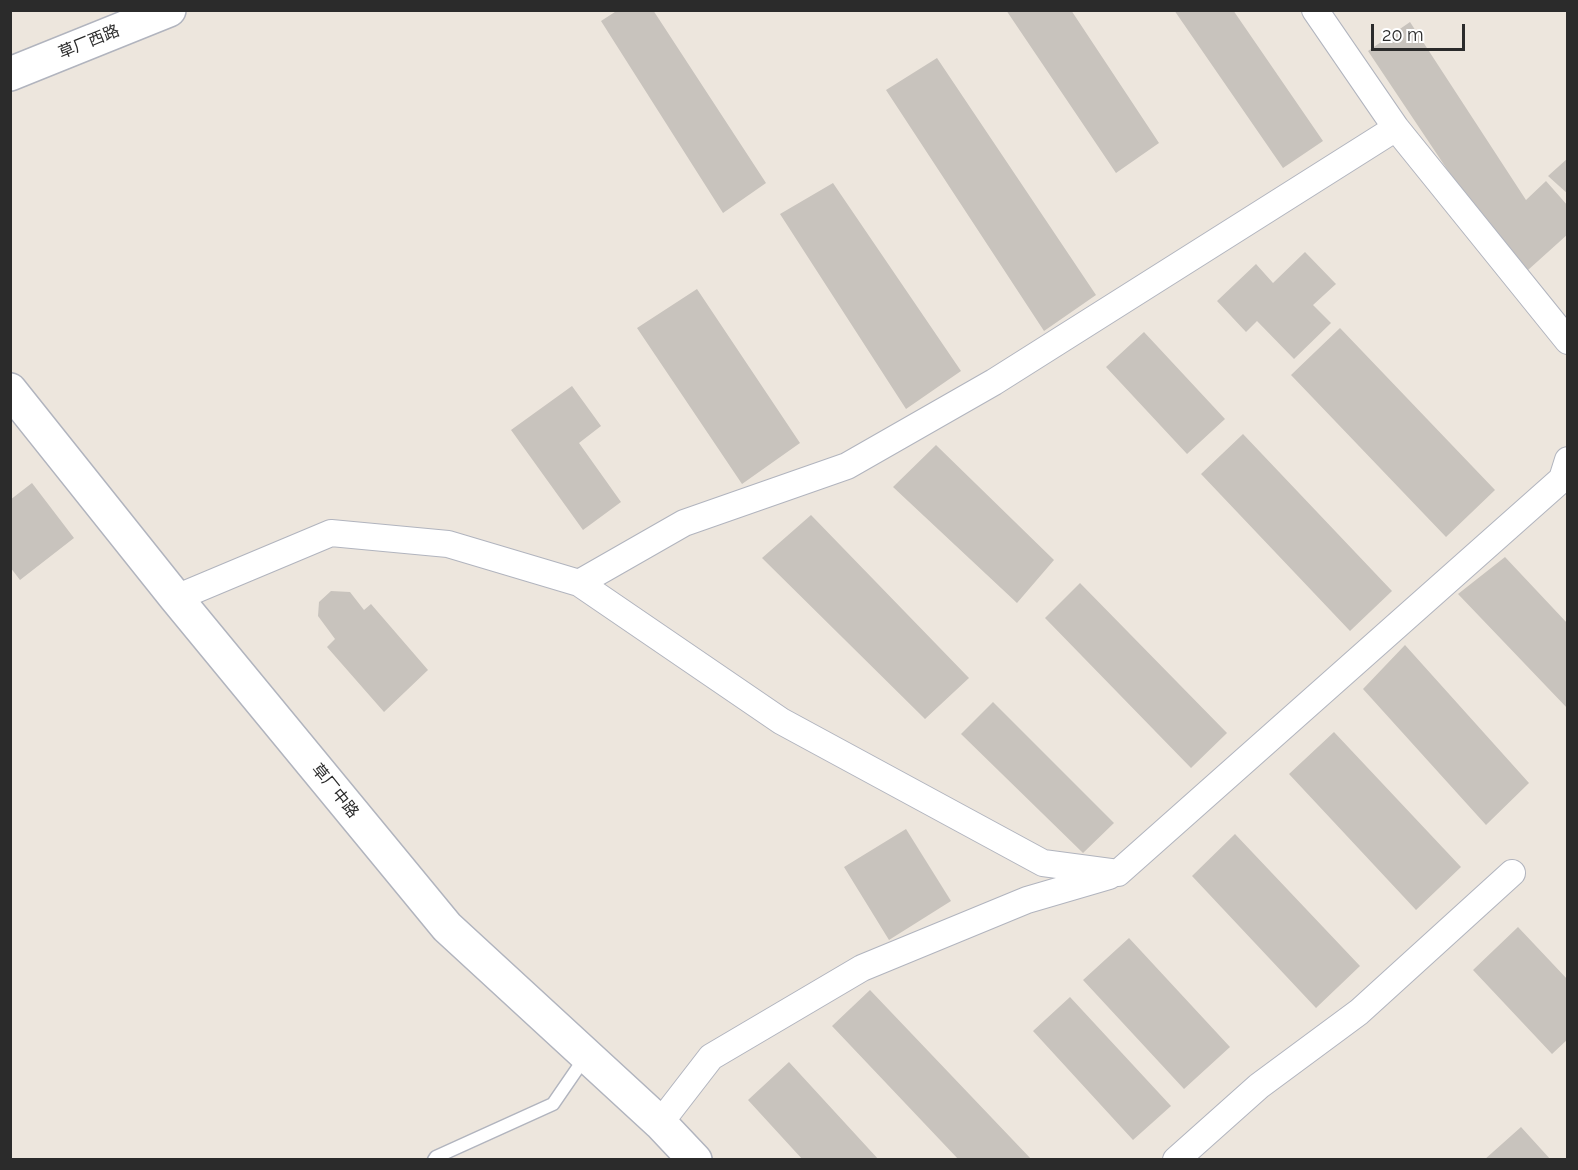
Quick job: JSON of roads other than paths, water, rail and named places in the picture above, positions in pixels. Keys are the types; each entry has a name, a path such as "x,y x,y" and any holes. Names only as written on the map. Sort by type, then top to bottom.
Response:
{"street":[{"path":"1315,10 1396,128 1568,341"},
{"name":"草厂西路","path":"10,74 160,12"},
{"path":"579,583 684,523 847,466 994,382 1396,128"},
{"name":"草厂中路","path":"10,390 176,598 447,927 660,1123 695,1160"},
{"path":"660,1123 711,1057 862,968 1027,900 1118,873 1562,479 1568,460"},
{"path":"176,598 331,533 448,544 579,583 781,721 1043,863 1118,873"},
{"path":"1176,1160 1259,1086 1359,1012 1512,873"}],"lane":[{"path":"434,1160 436,1157 553,1104 587,1055"}]}
